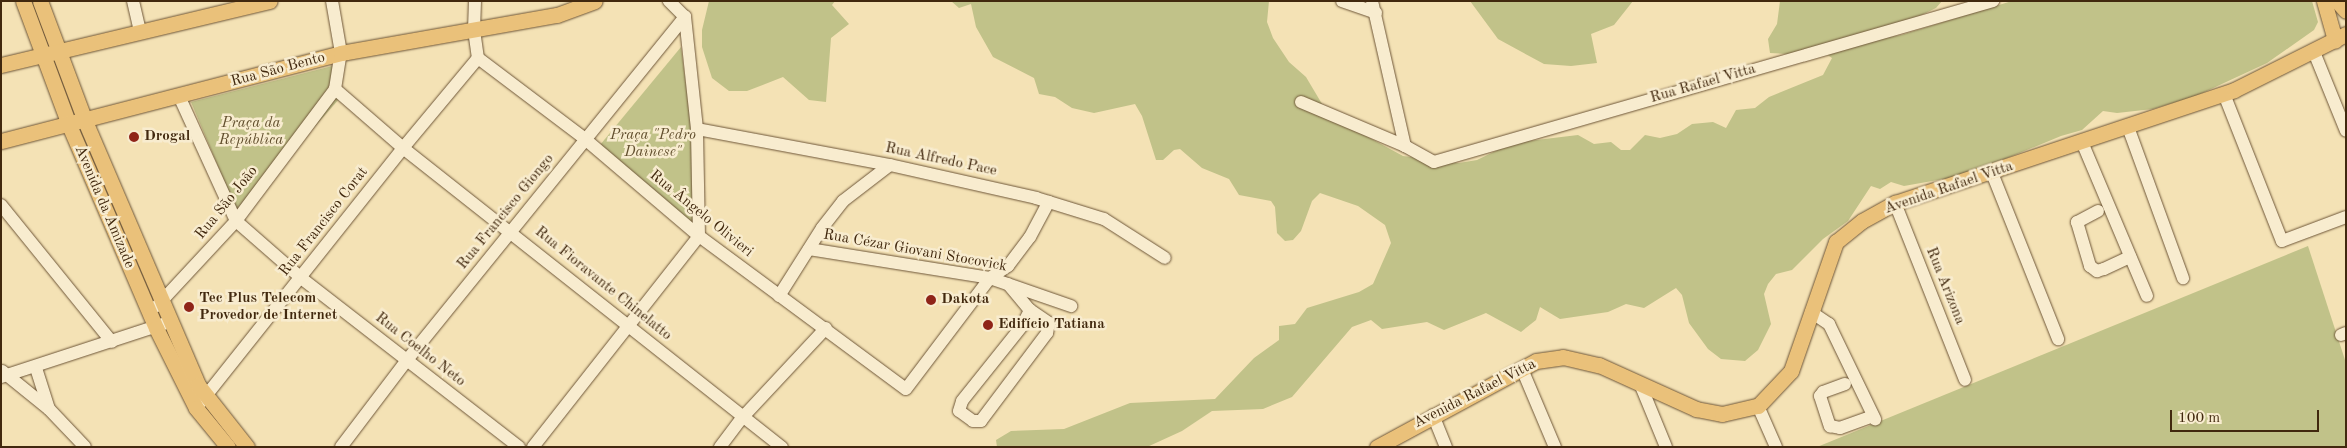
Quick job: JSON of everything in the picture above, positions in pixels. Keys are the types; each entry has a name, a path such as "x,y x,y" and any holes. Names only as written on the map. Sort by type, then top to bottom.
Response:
{"main road":[{"name":"Avenida da Amizade","path":"23,1 85,121 155,307"},
{"name":"Avenida da Amizade","path":"40,1 49,54 68,125 201,403"},
{"path":"1,65 140,32 237,5 269,1"},
{"name":"Rua São Bento","path":"1,141 341,54 557,14 595,1"},
{"path":"2324,1 2340,37"},
{"path":"2337,1 2346,11"},
{"name":"Avenida Rafael Vitta","path":"1377,447 1433,415 1536,361 1563,358 1599,365 1641,386 1696,409 1722,414 1758,406 1791,371 1836,242 1862,221 1895,204 2128,128 2224,94 2314,52 2340,37"},
{"path":"201,403 228,447"},
{"path":"201,403 247,447"}],"street":[{"path":"133,1 140,32"},
{"name":"Rua São João","path":"155,307 236,221 335,89 341,54 332,1"},
{"path":"475,1 474,30 478,58"},
{"path":"533,447 699,236 697,129 685,17 669,1"},
{"path":"1342,1 1374,7 1410,150"},
{"name":"Rua Rafael Vitta","path":"1301,102 1434,162 1993,1"},
{"name":"Rua Francisco Giongo","path":"341,447 407,360 584,139 685,17"},
{"path":"2314,52 2346,131"},
{"name":"Rua Ângelo Olivieri","path":"478,58 584,139 699,236 779,296 826,328 906,389 990,278"},
{"name":"Rua Francisco Corat","path":"201,403 402,148 478,58"},
{"name":"Rua Fioravante Chinelatto","path":"335,89 402,148 511,231 742,418 782,447"},
{"path":"2224,94 2282,241 2346,217"},
{"path":"179,96 236,221"},
{"path":"2128,128 2183,278"},
{"name":"Rua Alfredo Pace","path":"697,129 890,165 1050,202 1104,219 1165,258"},
{"path":"2082,142 2147,296"},
{"path":"779,296 809,248 843,201 890,165"},
{"path":"1992,173 2058,339"},
{"path":"990,278 1008,266 1030,237 1050,202"},
{"name":"Rua Arizona","path":"1895,204 1965,380"},
{"path":"1,205 112,342"},
{"path":"2098,211 2077,222 2090,266 2097,271 2104,270 2130,257"},
{"name":"Rua Coelho Neto","path":"236,221 301,278 519,447"},
{"name":"Rua Cézar Giovani Stocovick","path":"809,248 990,278 1071,306"},
{"path":"1008,284 1030,310 1049,322 1047,333 981,422 974,422 959,411 962,401 1022,326 1030,310"},
{"path":"1811,312 1829,324 1874,417 1840,428 1830,426 1820,396 1823,392 1845,384"},
{"path":"3,375 36,368 163,325"},
{"path":"720,447 742,418 826,328"},
{"path":"36,368 49,409"},
{"path":"1522,369 1555,447"},
{"path":"3,375 49,409 85,447"},
{"path":"1641,386 1666,447"},
{"path":"1758,406 1776,447"},
{"path":"1433,415 1446,447"}],"green space":[{"path":"709,1 835,1 832,5 849,24 831,38 826,102 809,100 783,77 747,91 729,91 712,78 702,47 702,30"},
{"path":"951,1 1269,1 1267,22 1273,38 1289,62 1306,77 1325,109 1346,125 1403,156 1459,163 1477,160 1512,143 1578,135 1594,144 1611,142 1621,150 1630,150 1645,135 1660,138 1677,134 1692,124 1713,122 1726,128 1736,110 1755,108 1769,97 1823,75 1832,58 1817,48 1788,54 1770,53 1768,39 1777,24 1780,1 1942,1 1936,8 1869,41 1901,35 2012,1 2312,1 2318,22 2314,30 2267,63 2196,96 2153,109 2117,113 2103,111 2082,130 2061,136 1966,175 1904,186 1891,182 1880,189 1871,186 1848,221 1823,239 1792,270 1776,274 1768,284 1764,294 1771,324 1758,350 1745,361 1721,359 1708,349 1689,323 1682,295 1676,288 1644,308 1626,304 1608,312 1560,319 1540,307 1536,320 1521,332 1486,313 1444,330 1427,322 1382,329 1371,320 1352,327 1292,397 1263,409 1212,411 1182,431 1147,447 997,447 996,440 1011,431 1064,429 1130,403 1215,399 1254,358 1279,340 1279,326 1295,324 1307,308 1359,292 1373,284 1391,243 1385,225 1358,206 1320,193 1312,201 1301,231 1293,240 1285,241 1277,233 1275,207 1271,201 1239,195 1229,179 1202,168 1180,149 1174,150 1163,160 1156,160 1142,116 1135,104 1094,113 1072,108 1055,97 1039,94 1034,78 993,57 976,27 971,4 959,8"},
{"path":"1470,1 1633,1 1614,25 1591,34 1597,63 1571,66 1544,64 1498,39"},
{"name":"Praça \"Pedro Dainese\"","path":"681,47 692,130 695,228 600,145"},
{"name":"Praça da República","path":"344,63 340,98 238,214 191,102"},
{"path":"2308,246 2346,363 2346,447 1817,447"}],"place":[{"name":"Drogal","path":"134,137"},
{"name":"Dakota","path":"931,300"},
{"name":"Tec Plus Telecom Provedor de Internet","path":"189,307"},
{"name":"Edifício Tatiana","path":"988,325"}]}
